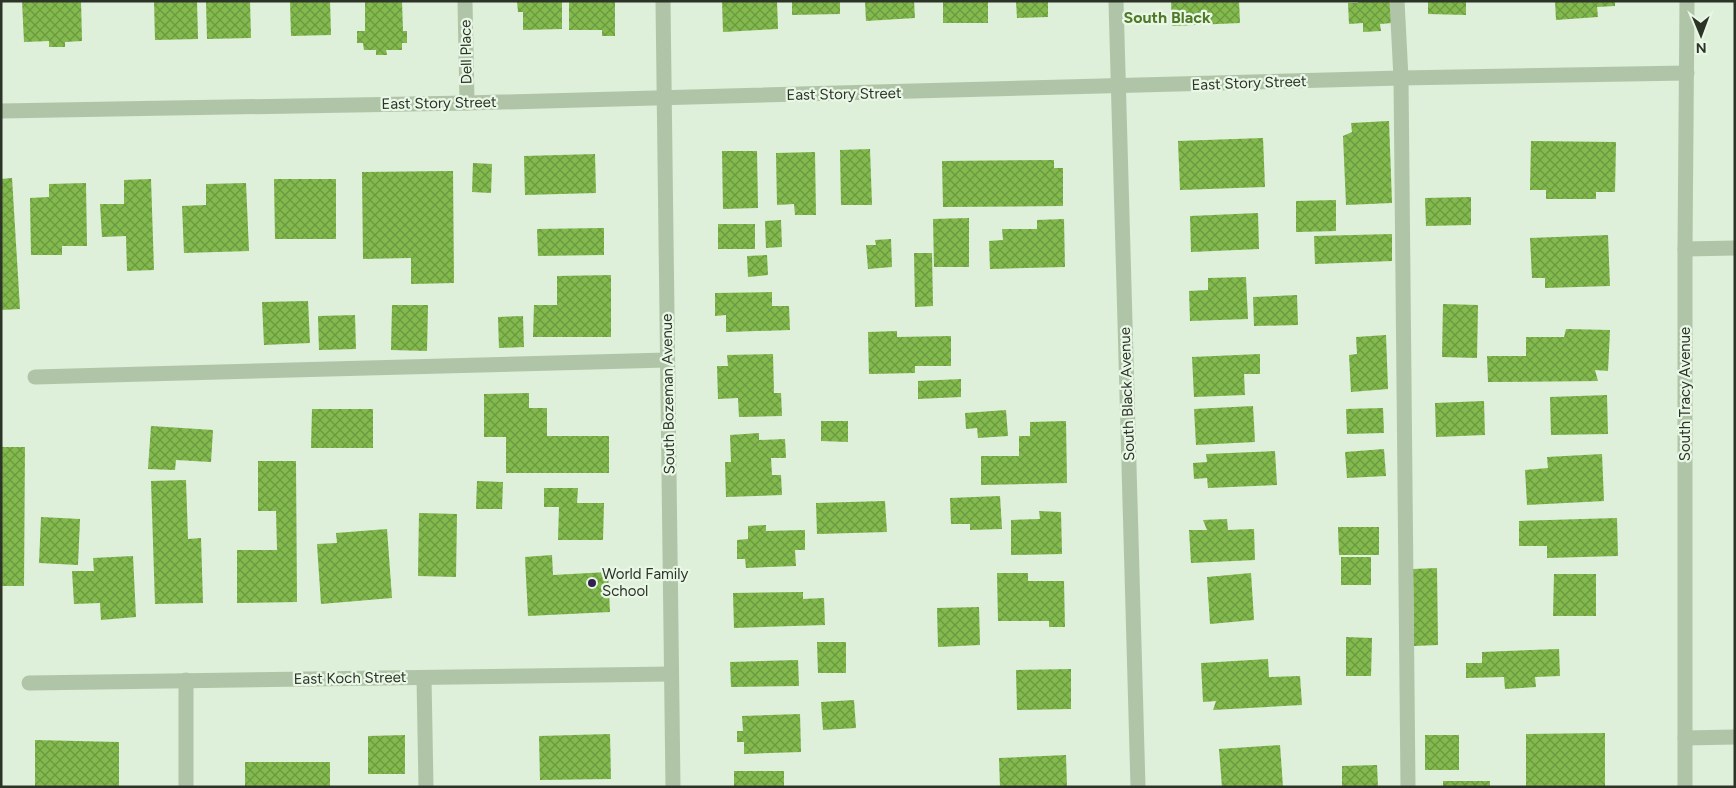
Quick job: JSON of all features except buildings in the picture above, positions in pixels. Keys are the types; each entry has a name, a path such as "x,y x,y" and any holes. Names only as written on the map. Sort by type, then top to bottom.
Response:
{"street":[{"name":"Dell Place","path":"465,1 467,103"},
{"name":"South Bozeman Avenue","path":"663,1 673,787"},
{"name":"South Black Avenue","path":"1116,1 1138,787"},
{"path":"1398,1 1401,78 1408,787"},
{"name":"South Tracy Avenue","path":"1685,787 1687,1"},
{"name":"East Story Street","path":"1,111 467,103 1401,78 1687,74"},
{"path":"1685,249 1735,248"},
{"path":"35,377 667,360"},
{"name":"East Koch Street","path":"29,683 671,674"},
{"path":"424,678 426,787"},
{"path":"186,680 186,787"},
{"path":"1685,738 1735,737"}],"place":[{"name":"World Family School","path":"592,583"}],"district":[{"name":"South Black","path":"1167,17"}]}
